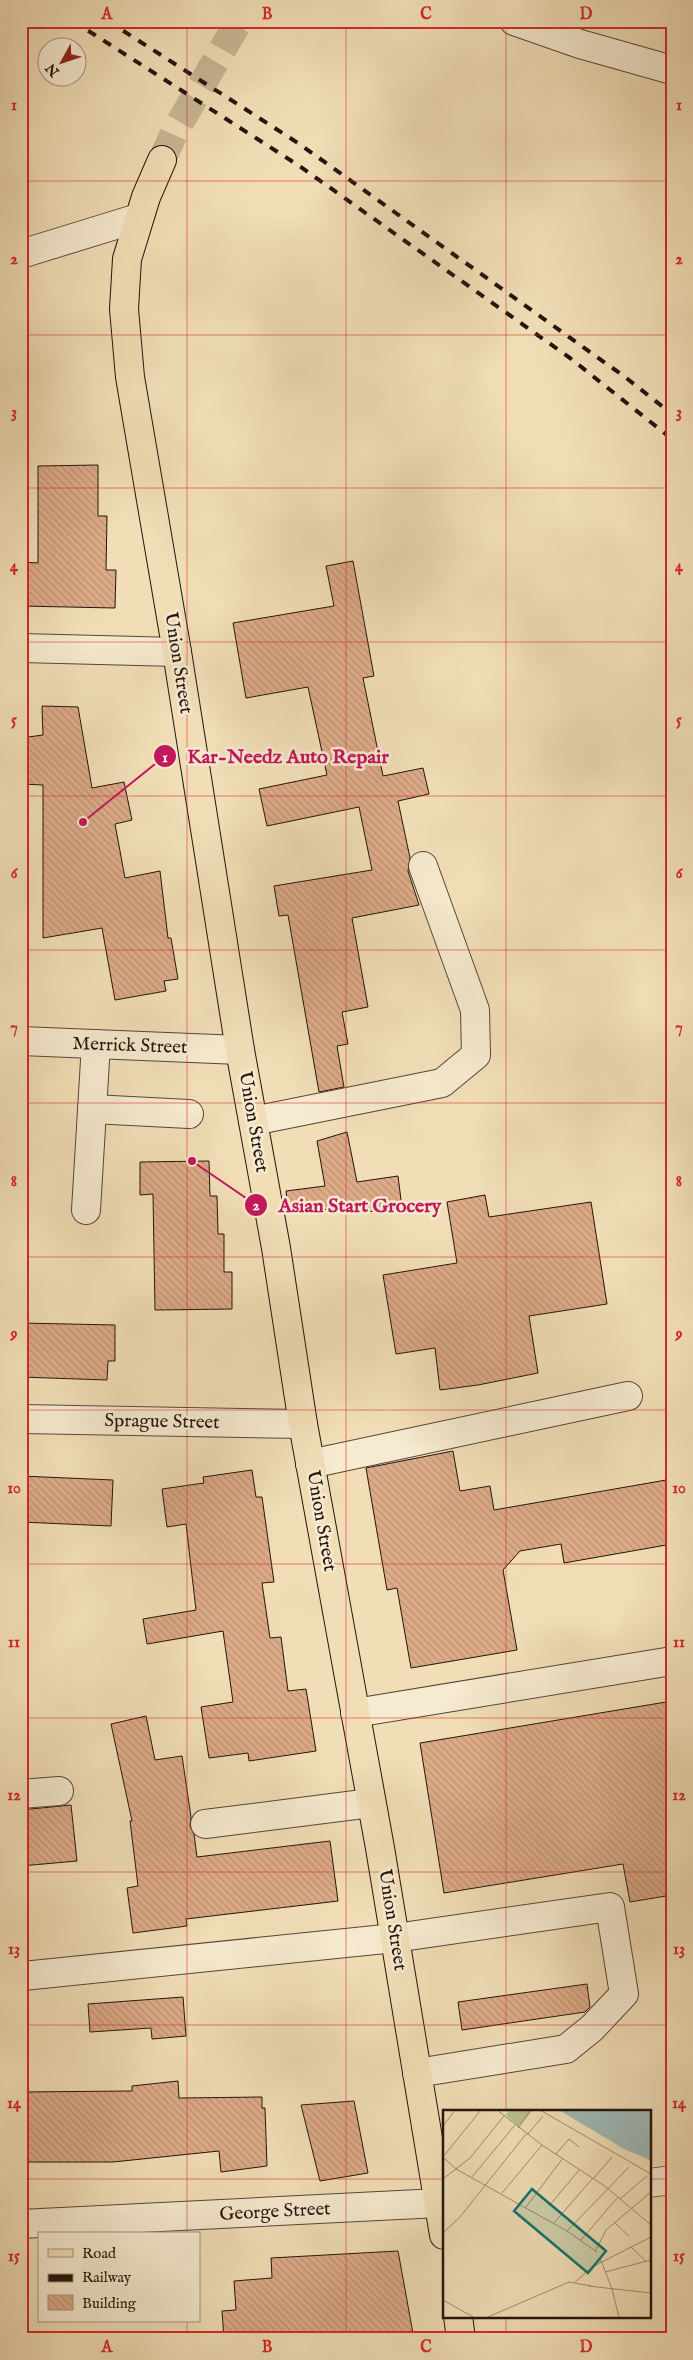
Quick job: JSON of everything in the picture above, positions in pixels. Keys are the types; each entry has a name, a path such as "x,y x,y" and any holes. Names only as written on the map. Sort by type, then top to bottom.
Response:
{"main road":[{"name":"Union Street","path":"162,160 138,218 127,258 125,335 130,377 177,652 240,1050 276,1248 303,1424 372,1803 443,2229"},
{"path":"458,2318 461,2339"}],"street":[{"path":"514,21 580,44 672,70"},
{"path":"21,254 138,218"},
{"path":"21,648 177,652"},
{"path":"252,1121 442,1083 476,1055 475,1010 423,866"},
{"name":"Merrick Street","path":"21,1041 240,1050"},
{"path":"86,1210 96,1044"},
{"path":"92,1109 189,1114"},
{"path":"310,1464 628,1396"},
{"name":"Sprague Street","path":"21,1419 303,1424"},
{"path":"355,1713 672,1661"},
{"path":"21,1794 59,1791"},
{"path":"205,1824 372,1803"},
{"path":"23,1976 395,1938 610,1907 624,1994 592,2028 566,2049 417,2073"},
{"path":"650,2183 672,2180"},
{"name":"George Street","path":"21,2224 439,2203"}],"building":[{"path":"98,465 98,516 107,516 106,570 116,570 115,608 21,606 21,562 38,563 38,466"},
{"path":"353,561 374,676 363,678 383,776 423,768 429,794 398,801 410,858 408,871 419,905 352,918 368,1007 342,1012 348,1044 337,1046 344,1087 319,1092 288,915 279,916 274,886 372,870 359,807 267,826 259,789 327,775 308,687 246,698 233,623 334,606 326,566"},
{"path":"42,706 78,707 92,788 124,782 132,820 115,824 125,878 160,871 168,938 171,938 178,979 164,981 166,991 115,1000 102,928 43,938 43,785 21,784 21,738 43,735"},
{"path":"347,1132 357,1182 398,1176 402,1208 365,1212 364,1207 288,1212 286,1191 325,1186 317,1141"},
{"path":"209,1161 210,1196 217,1196 218,1234 224,1234 224,1272 232,1272 232,1309 155,1310 153,1194 140,1195 140,1162"},
{"path":"485,1195 489,1217 591,1202 607,1304 529,1316 538,1373 478,1385 440,1390 435,1348 396,1354 383,1275 457,1263 447,1202"},
{"path":"21,1323 115,1325 115,1361 108,1361 107,1380 21,1377"},
{"path":"453,1451 460,1491 490,1486 494,1510 672,1479 672,1544 564,1563 561,1544 520,1551 503,1570 517,1650 411,1668 397,1588 387,1590 366,1468"},
{"path":"252,1470 256,1497 262,1497 274,1582 262,1583 270,1638 281,1637 288,1691 306,1689 316,1751 249,1761 248,1753 209,1758 201,1707 233,1702 223,1631 147,1644 143,1619 196,1610 186,1524 167,1527 162,1489 204,1483 203,1477"},
{"path":"21,1476 113,1480 111,1526 21,1522"},
{"path":"672,1701 672,1895 630,1902 623,1864 444,1893 420,1743"},
{"path":"146,1716 155,1760 182,1756 191,1817 190,1826 194,1834 197,1857 330,1841 338,1901 186,1919 187,1926 133,1933 127,1888 138,1886 130,1821 132,1821 111,1724"},
{"path":"71,1805 77,1861 21,1866 21,1810"},
{"path":"587,1984 590,2007 585,2012 462,2030 458,2002"},
{"path":"183,1997 186,2036 152,2039 151,2028 90,2032 88,2004"},
{"path":"178,2081 179,2098 262,2097 262,2108 265,2108 267,2166 221,2172 219,2151 113,2162 21,2162 21,2092 132,2091 132,2086"},
{"path":"354,2101 368,2173 320,2181 301,2105"},
{"path":"398,2251 414,2339 224,2339 222,2311 236,2310 234,2281 272,2278 271,2258"}],"tunnel":[{"path":"162,160 175,131 239,21"}],"railway":[{"path":"73,21 298,165 570,358 672,439"},
{"path":"108,21 298,143 625,377 672,414"}],"place":[{"name":"Kar-Needz Auto Repair","path":"83,822"},
{"name":"Asian Start Grocery","path":"192,1161"}]}
